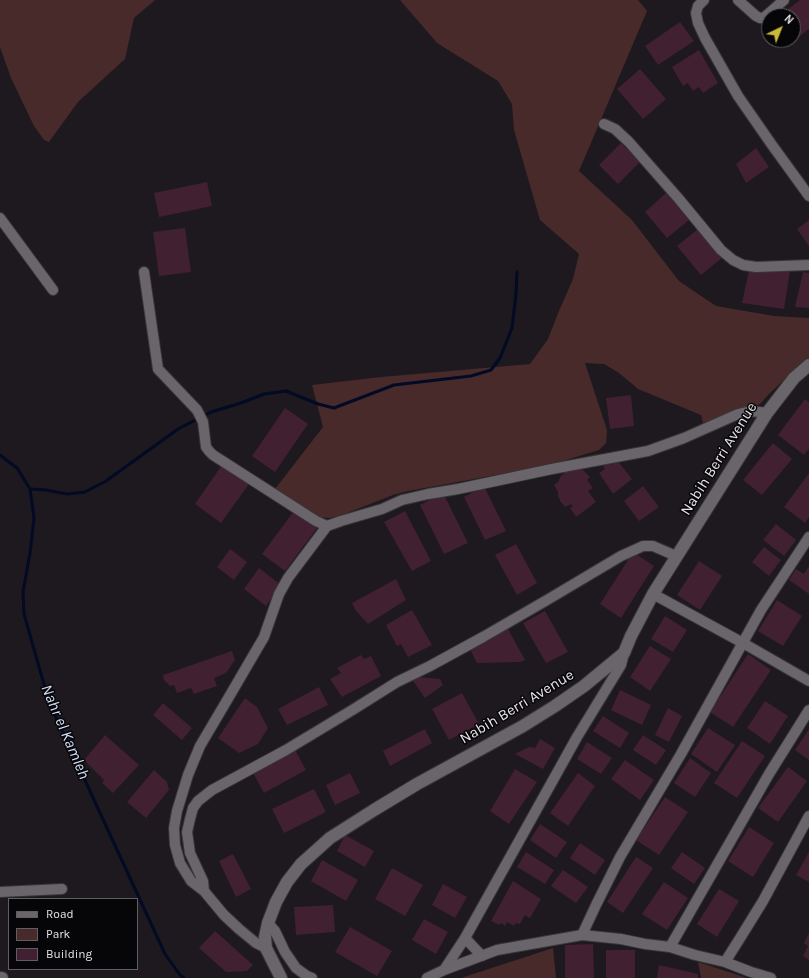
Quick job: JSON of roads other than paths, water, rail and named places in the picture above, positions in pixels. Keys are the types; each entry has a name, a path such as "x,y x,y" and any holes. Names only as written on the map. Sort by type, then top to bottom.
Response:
{"street":[{"path":"704,0 698,6 696,13 698,23 705,38 738,96 772,146 809,196"},
{"path":"738,0 756,16 762,18 784,0"},
{"path":"604,124 615,129 629,142 721,250 733,260 743,265 756,267 809,265"},
{"path":"0,218 53,290"},
{"path":"144,272 158,369 197,410 202,422 206,447 213,455 316,521 327,526"},
{"name":"Nabih Berri Avenue","path":"266,948 265,937 268,923 276,902 287,882 301,864 330,838 417,784 523,726 555,706 584,686 624,654 631,636 653,594 767,413 794,378 809,365"},
{"path":"278,972 266,948 256,943 239,929 224,915 204,891 191,881 180,863 175,845 174,828 176,811 188,775 200,746 264,637 279,594 288,578 327,526 382,509 402,500 458,490 648,450 684,438 738,414 751,411 767,413"},
{"path":"582,935 620,857 685,747 761,610 809,537"},
{"path":"204,891 203,881 190,853 187,832 193,808 198,801 212,790 286,750 397,682 430,666 621,556 644,546 653,546 676,556"},
{"path":"653,594 809,681"},
{"path":"444,970 466,938 577,737 621,665 624,654"},
{"path":"670,947 769,774 809,710"},
{"path":"725,962 763,900 809,816"},
{"path":"0,892 62,889"},
{"path":"268,923 275,931 285,952 296,968 312,978"},
{"path":"427,978 497,950 582,935 621,939 670,947 725,962 771,978"},
{"path":"466,938 482,956"}],"waterway":[{"path":"30,489 67,494 85,492 106,481 178,429 211,412 264,394 286,391 318,404 334,408 394,385 471,376 491,370 500,358 512,328 517,272"},
{"name":"Nahr el Kamleh","path":"0,455 17,468 30,489 34,518 23,592 24,614 49,702 165,954 180,975 184,978"}]}
